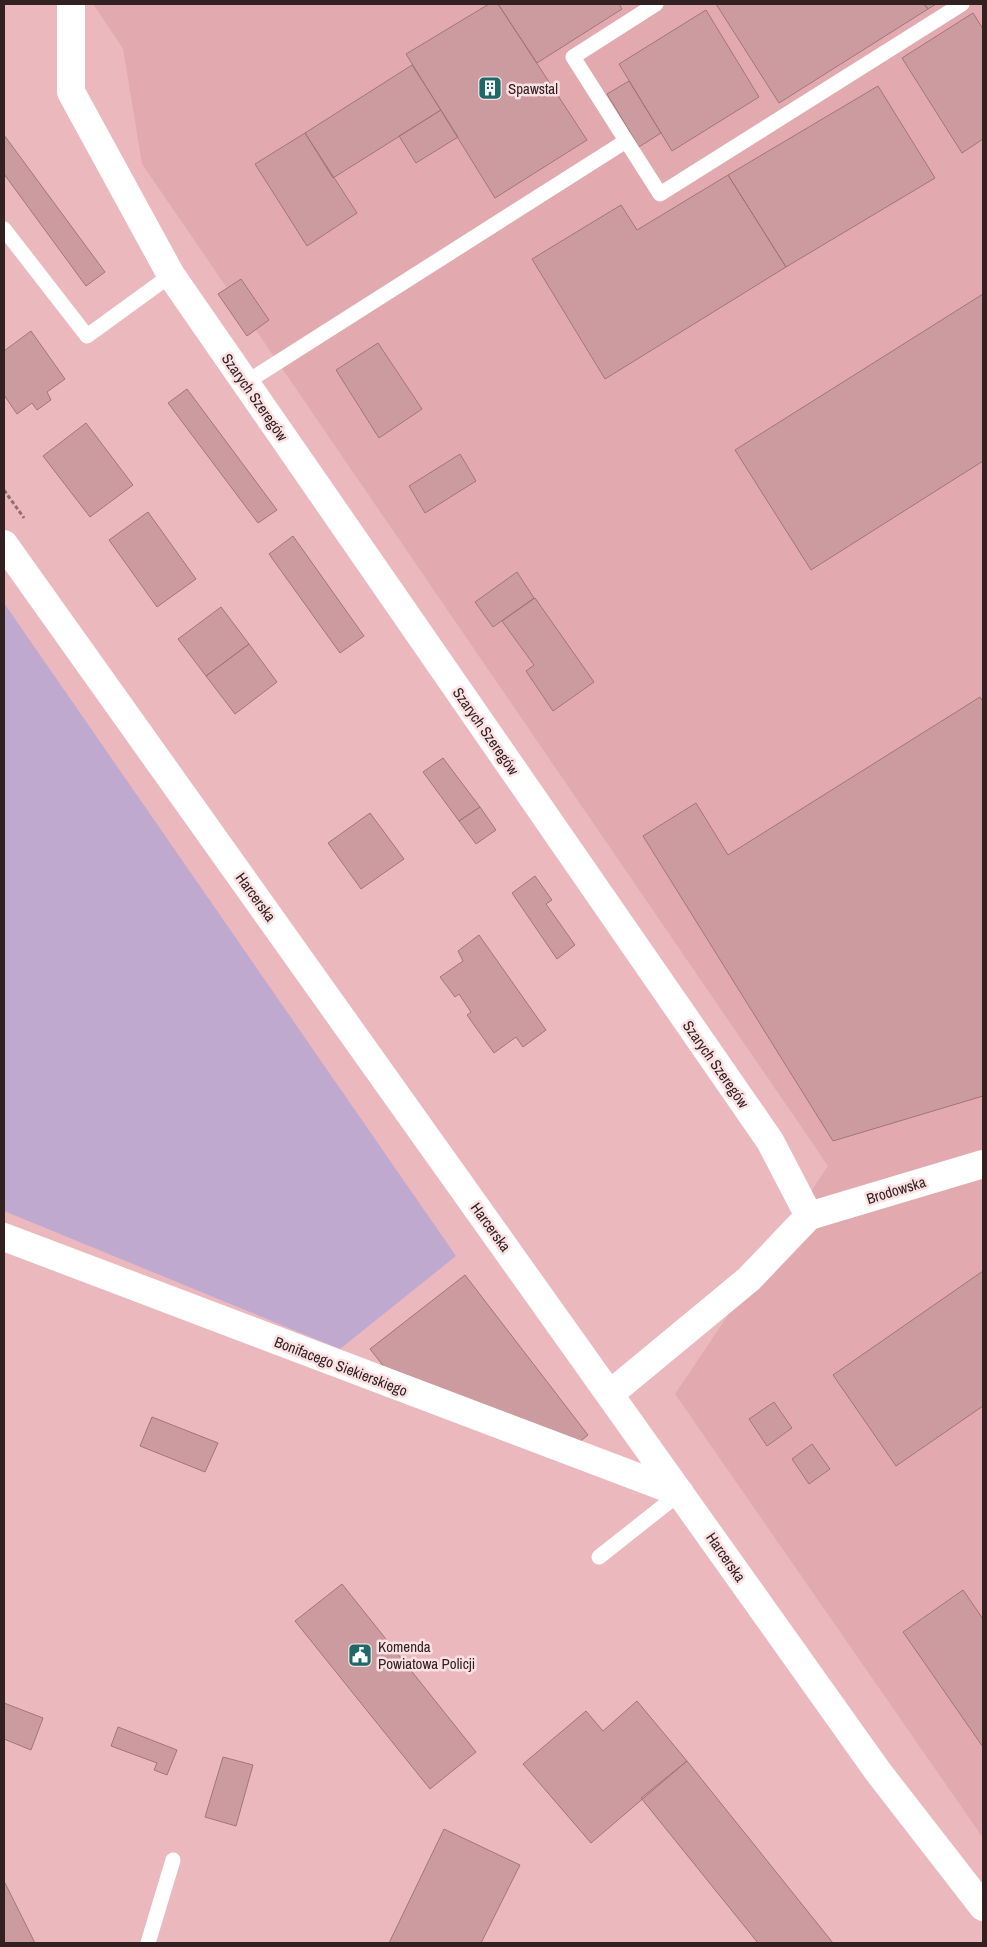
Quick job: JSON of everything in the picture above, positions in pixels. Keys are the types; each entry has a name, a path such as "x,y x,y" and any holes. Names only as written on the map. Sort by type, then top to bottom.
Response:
{"street":[{"name":"Szarych Szeregów","path":"71,4 71,92 171,275 770,1141 809,1216"},
{"name":"Harcerska","path":"4,544 879,1773 983,1907"},
{"name":"Brodowska","path":"809,1216 983,1164"},
{"path":"610,1394 749,1278 809,1216"},
{"name":"Bonifacego Siekierskiego","path":"4,1237 680,1493"}],"lane":[{"path":"656,4 572,57 660,194 962,4"},
{"path":"245,383 626,142"},
{"path":"4,229 88,336 171,275"},
{"path":"599,1557 680,1493"},
{"path":"148,1943 174,1860"}],"shaded area":[{"path":"93,4 983,4 983,1838 675,1394 828,1166 142,164 123,49"},
{"path":"4,603 456,1256 340,1349 4,1211"}],"building":[{"name":"Spawstal","path":"489,4 498,4 587,140 495,198 406,54"},
{"path":"498,4 619,4 622,9 537,63"},
{"path":"716,4 924,4 928,9 779,103"},
{"path":"924,4 936,4 928,9"},
{"path":"706,10 759,97 672,151 619,64"},
{"path":"973,13 983,29 983,139 962,153 902,58"},
{"path":"412,65 441,110 333,178 305,133"},
{"path":"629,81 661,133 639,147 607,94"},
{"path":"878,86 935,178 786,267 728,175"},
{"path":"441,110 458,137 416,163 399,136"},
{"path":"305,133 357,213 307,246 255,164"},
{"path":"4,135 105,272 86,286 4,174"},
{"path":"728,175 786,267 605,379 532,259 621,205 637,230"},
{"path":"241,279 269,320 247,336 218,294"},
{"path":"983,294 983,461 811,570 735,450"},
{"path":"31,331 65,379 47,392 51,400 37,410 32,403 17,414 4,395 4,351"},
{"path":"378,343 422,409 379,438 336,370"},
{"path":"187,389 277,510 258,523 168,403"},
{"path":"86,423 133,485 90,517 43,456"},
{"path":"460,454 476,481 425,513 409,486"},
{"path":"148,512 196,579 157,607 109,540"},
{"path":"293,536 364,636 340,653 269,554"},
{"path":"517,572 534,598 493,627 475,602"},
{"path":"535,598 594,682 553,711 526,671 534,665 502,621"},
{"path":"221,607 249,644 206,676 178,639"},
{"path":"249,644 277,682 235,714 206,676"},
{"path":"980,697 983,702 983,1096 833,1141 643,836 696,803 728,855"},
{"path":"443,758 480,807 459,821 423,772"},
{"path":"480,807 496,830 476,844 459,821"},
{"path":"370,813 404,859 361,889 328,843"},
{"path":"535,876 552,900 546,904 575,945 557,959 512,893"},
{"path":"479,935 546,1030 523,1047 516,1037 494,1053 467,1015 471,1012 459,994 455,997 440,977 463,961 458,951"},
{"path":"983,1271 983,1406 896,1466 833,1375"},
{"path":"465,1275 588,1435 578,1443 385,1368 370,1349"},
{"path":"774,1402 792,1428 767,1446 749,1419"},
{"path":"152,1417 218,1443 205,1472 140,1446"},
{"path":"812,1444 830,1469 809,1484 792,1459"},
{"name":"Komenda Powiatowa Policji","path":"342,1584 476,1752 430,1789 295,1621"},
{"path":"963,1590 983,1619 983,1747 903,1632"},
{"path":"637,1701 687,1761 591,1843 523,1764 586,1711 603,1731"},
{"path":"4,1703 43,1718 31,1750 4,1739"},
{"path":"118,1727 177,1750 167,1775 154,1770 157,1763 111,1746"},
{"path":"223,1757 253,1765 236,1826 205,1817"},
{"path":"687,1761 833,1943 758,1943 641,1798"},
{"path":"444,1829 520,1865 481,1943 389,1943"},
{"path":"4,1881 35,1943 4,1943"}],"place":[{"name":"Spawstal","path":"490,88"},
{"name":"Komenda Powiatowa Policji","path":"360,1655"}]}
